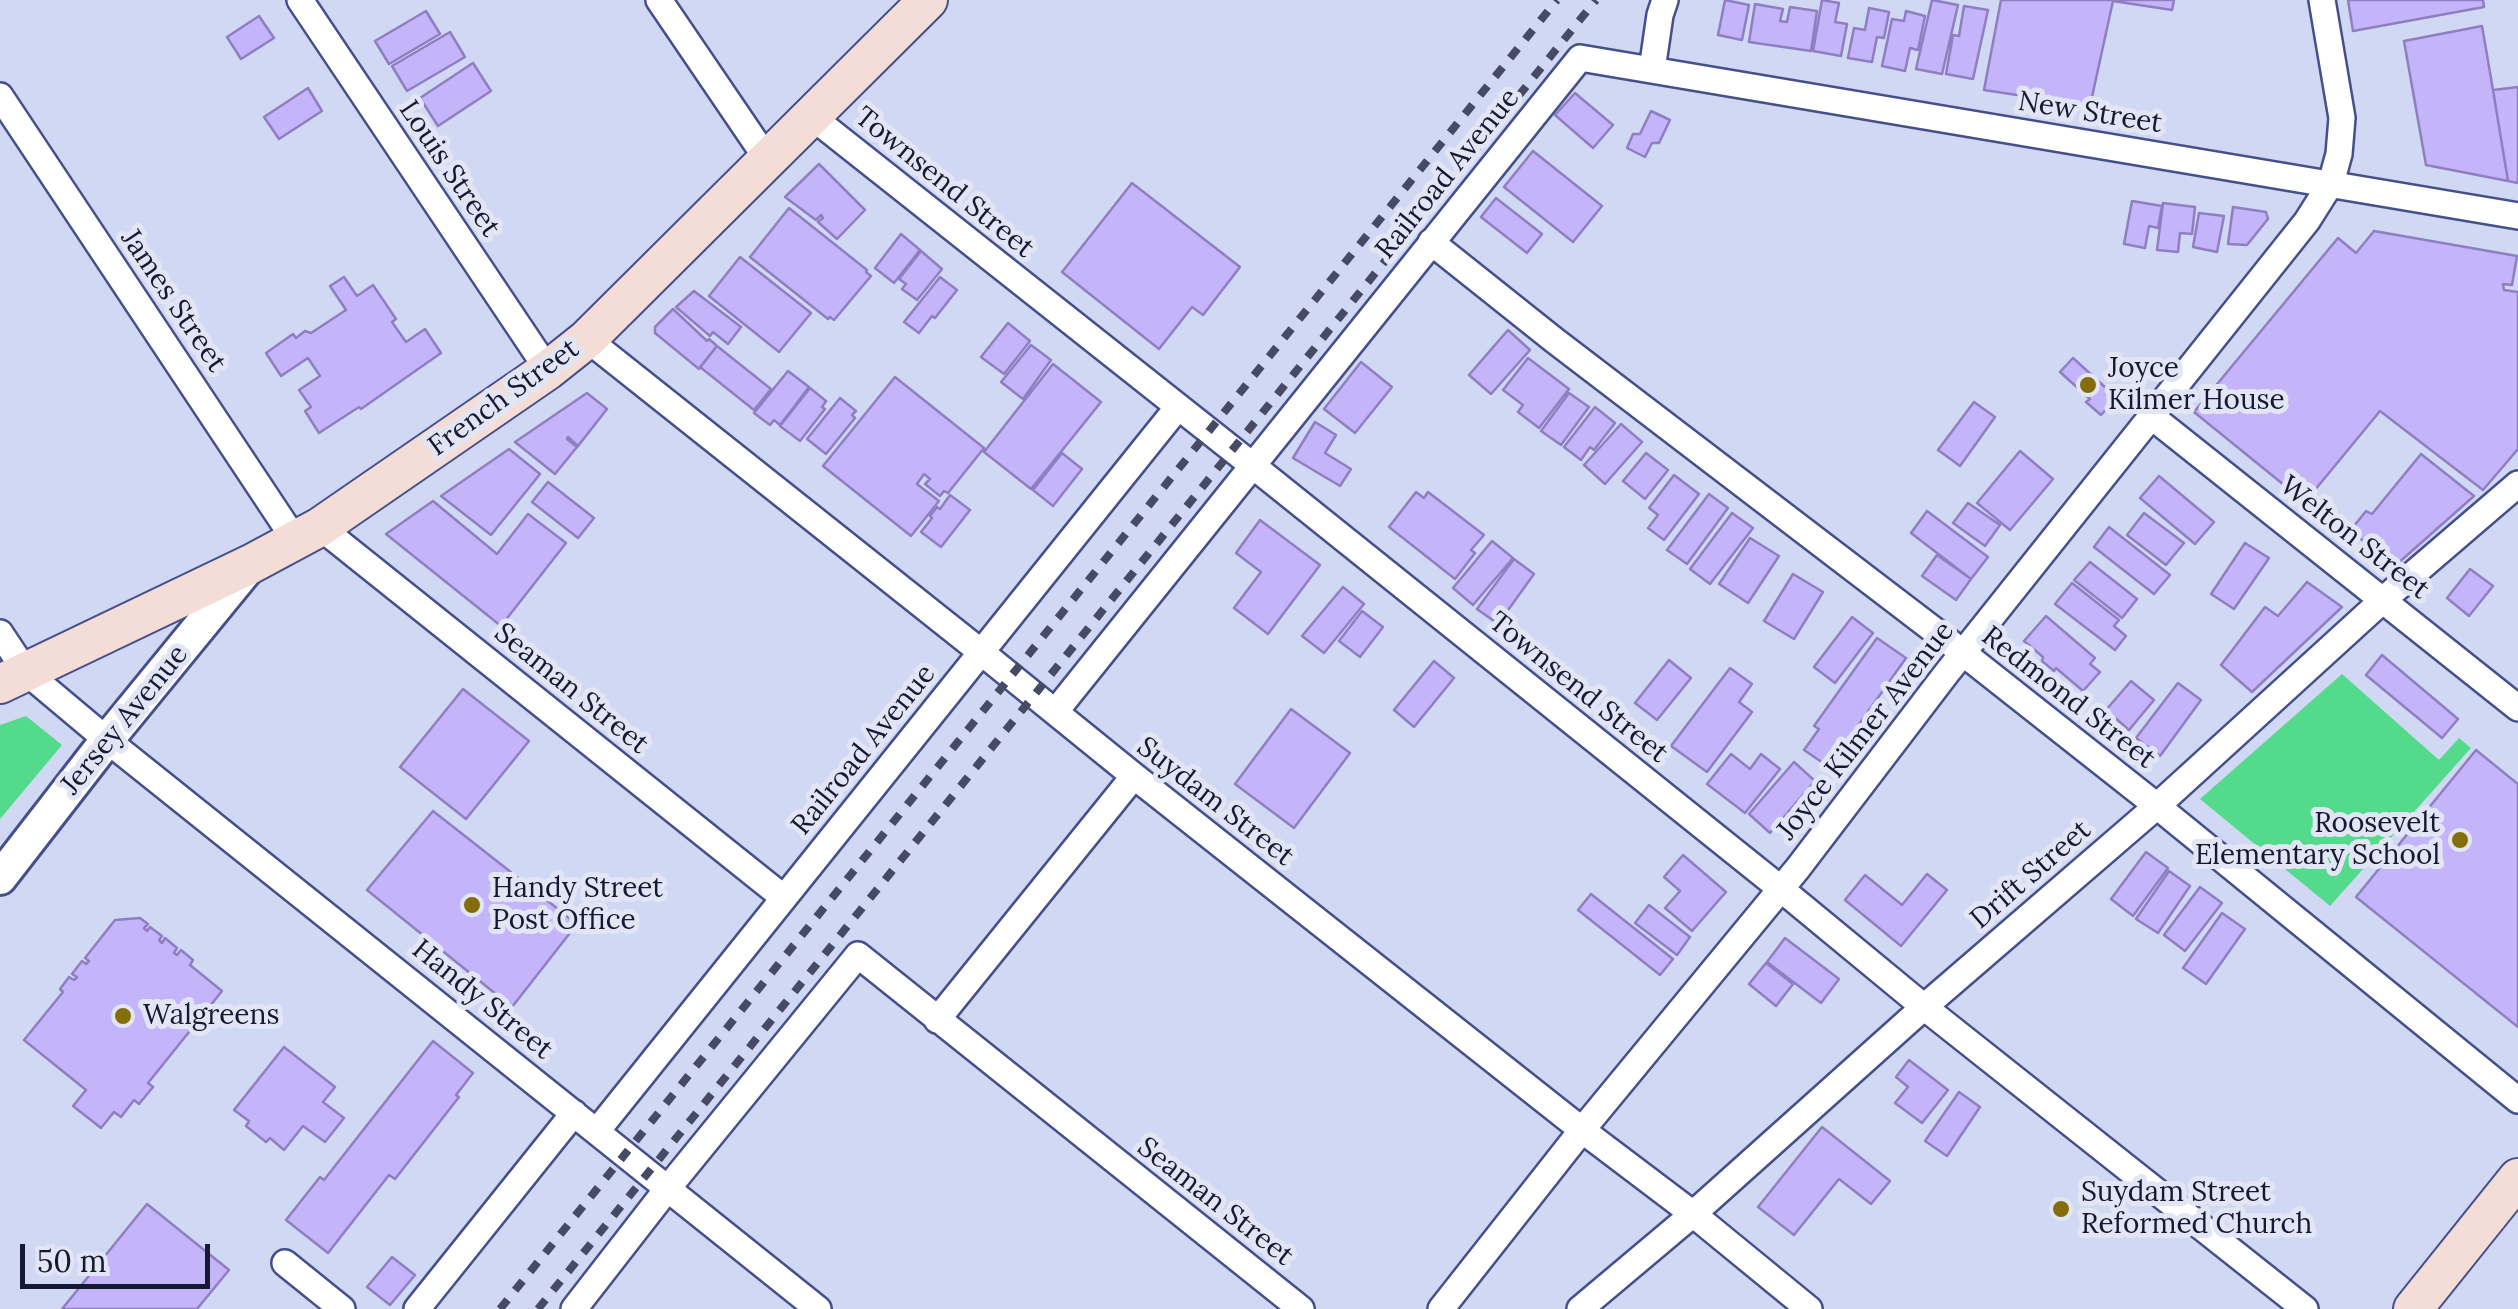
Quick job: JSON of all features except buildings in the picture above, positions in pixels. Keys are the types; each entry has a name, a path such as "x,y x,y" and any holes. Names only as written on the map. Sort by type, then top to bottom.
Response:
{"main road":[{"name":"French Street","path":"13,678 308,533 548,370 586,339 928,0"},
{"path":"2413,1309 2518,1178"}],"street":[{"name":"Louis Street","path":"300,0 548,370"},
{"path":"659,0 766,160"},
{"path":"1652,70 1665,0"},
{"path":"2322,0 2342,118 2331,184"},
{"name":"Railroad Avenue","path":"1055,712 1580,58 1652,70"},
{"name":"New Street","path":"1652,70 2518,216"},
{"name":"James Street","path":"0,96 308,533"},
{"name":"Townsend Street","path":"811,116 2304,1309"},
{"name":"Joyce Kilmer Avenue","path":"1441,1309 1582,1130 1781,889 1962,653 2307,221 2331,184"},
{"name":"Redmond Street","path":"1431,242 2157,806 2518,1100"},
{"name":"Suydam Street","path":"586,339 1809,1309"},
{"name":"Railroad Avenue","path":"597,1131 1178,407"},
{"name":"Welton Street","path":"2150,416 2518,708"},
{"name":"Drift Street","path":"1580,1309 2157,806 2518,484"},
{"name":"Seaman Street","path":"308,533 784,898"},
{"name":"Jersey Avenue","path":"0,878 251,564"},
{"name":"Handy Street","path":"0,633 13,678 107,740 818,1309"},
{"path":"937,1020 1134,776"},
{"name":"Seaman Street","path":"668,1188 858,955 1301,1309"},
{"path":"418,1309 574,1113"},
{"path":"574,1309 668,1188"},
{"path":"285,1263 342,1309"}],"green space":[{"path":"2342,674 2439,760 2459,738 2471,748 2330,906 2200,799"},
{"path":"26,716 62,745 0,819 0,725"}],"railway":[{"path":"500,1309 1557,0"},
{"path":"538,1309 1596,0"}],"place":[{"name":"Joyce Kilmer House","path":"2088,385"},
{"name":"Roosevelt Elementary School","path":"2460,840"},
{"name":"Handy Street Post Office","path":"472,905"},
{"name":"Walgreens","path":"123,1016"},
{"name":"Suydam Street Reformed Church","path":"2061,1209"}]}
